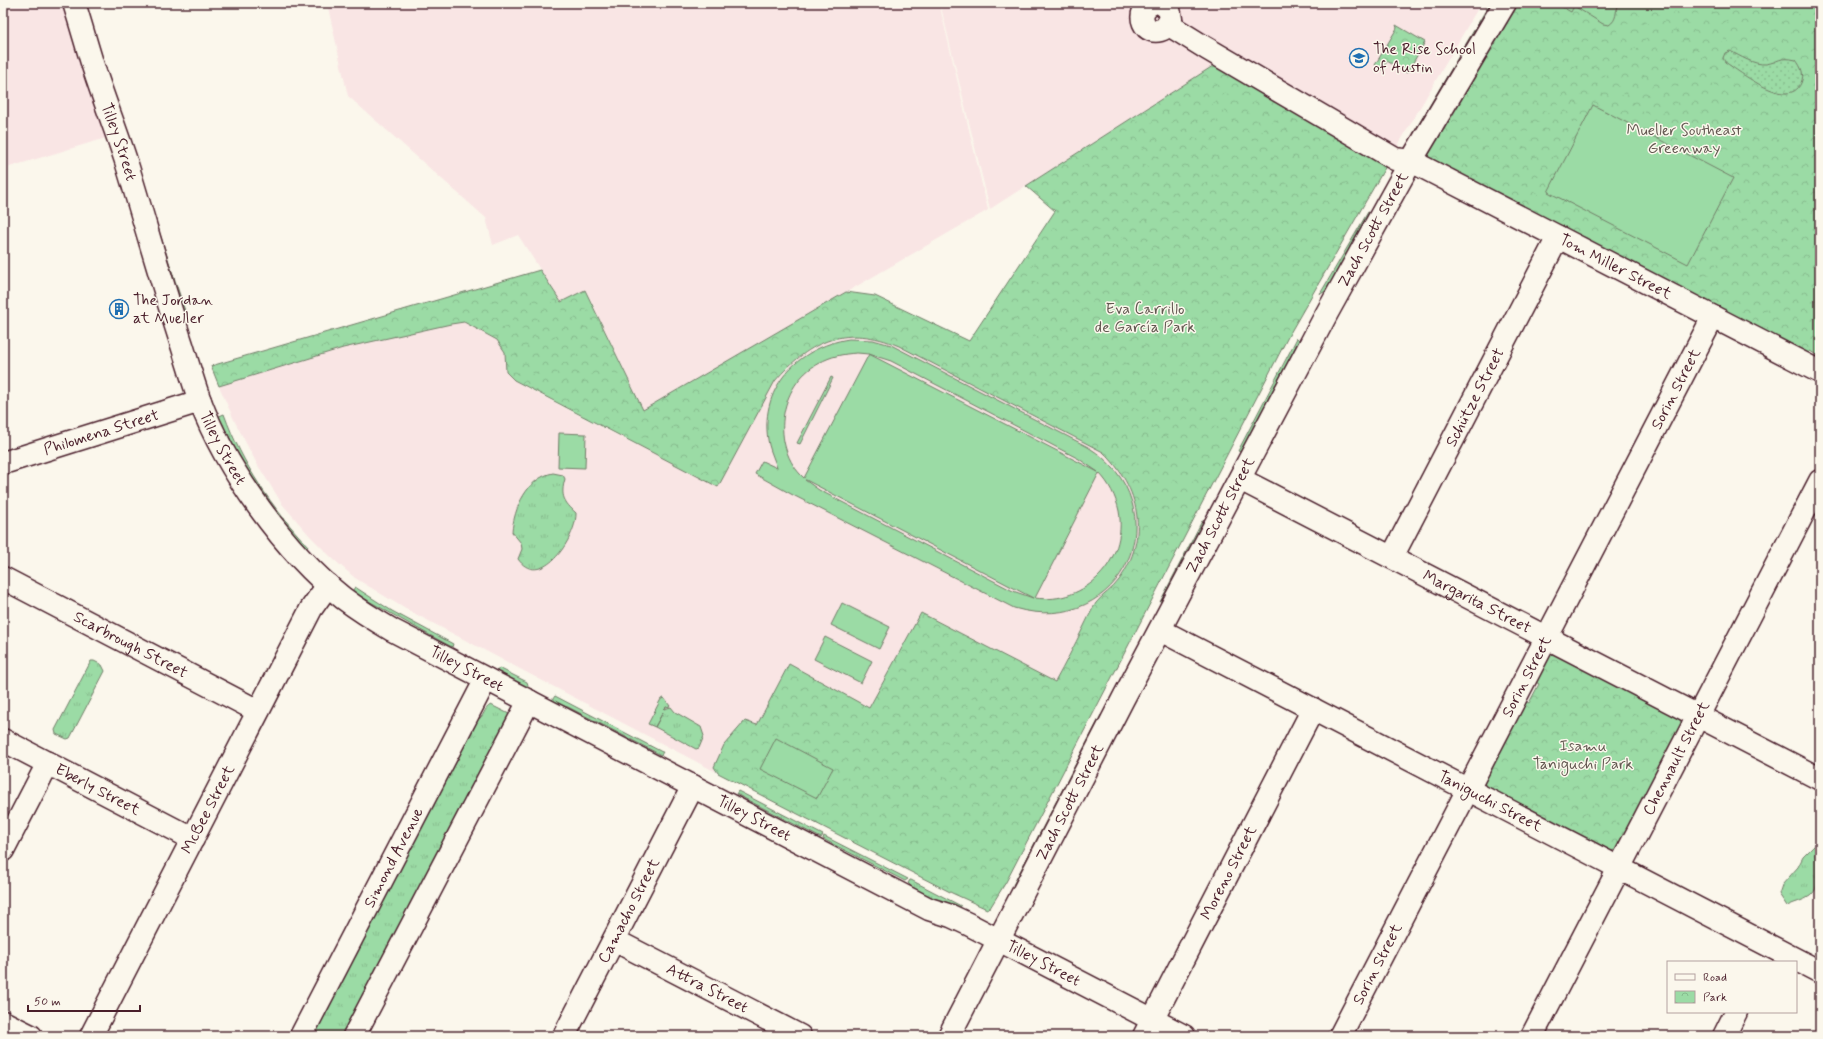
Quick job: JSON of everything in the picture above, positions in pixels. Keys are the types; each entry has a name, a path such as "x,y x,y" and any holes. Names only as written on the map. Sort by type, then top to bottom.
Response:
{"street":[{"name":"Tilley Street","path":"74,3 94,70 126,161 200,401 214,432 236,472 258,506 292,549 328,585 350,603 374,619 929,909 951,916 998,940 1148,1028 1184,1036"},
{"name":"Zach Scott Street","path":"949,1036 1327,313 1411,161 1505,3"},
{"name":"Tom Miller Street","path":"1162,8 1206,48 1384,153 1395,159 1411,161 1820,372"},
{"name":"Schütze Street","path":"1392,557 1558,237"},
{"name":"Sorin Street","path":"1340,1036 1713,317"},
{"name":"Philomena Street","path":"3,463 200,401"},
{"name":"Margarita Street","path":"1240,479 1820,779"},
{"name":"Chennault Street","path":"1532,1036 1697,715 1820,481"},
{"name":"Scarbrough Street","path":"3,578 258,711"},
{"name":"McBee Street","path":"91,1036 194,839 311,609 328,585"},
{"name":"Taniguchi Street","path":"1160,630 1618,868 1766,954 1787,961"},
{"name":"Simond Avenue","path":"301,1036 486,678"},
{"path":"354,1036 529,700"},
{"name":"Moreno Street","path":"1148,1028 1313,709"},
{"name":"Eberly Street","path":"3,740 194,839"},
{"path":"3,850 48,763"},
{"name":"Camacho Street","path":"564,1036 693,786"},
{"name":"Attra Street","path":"614,940 800,1036"},
{"name":"Taniguchi Street","path":"1797,964 1820,972"},
{"path":"1724,1036 1736,1013"},
{"path":"3,1022 31,1036"}],"shaded area":[{"path":"3,3 62,3 106,138 3,169"},
{"path":"327,3 939,3 988,210 643,410 586,290 561,302 518,235 493,245 486,218 348,96"},
{"path":"940,3 1481,3 1386,166 1216,64 990,209"},
{"path":"464,322 497,340 505,352 506,372 525,387 636,445 775,381 800,356 828,340 865,335 884,339 1103,452 1120,471 1133,495 1138,532 1135,549 1127,568 1118,581 1109,592 1096,602 1055,682 921,613 869,708 789,664 757,725 745,721 714,769 716,772 404,608 355,578 310,536 283,505 257,464 235,422 219,386 343,348"}],"green space":[{"path":"1490,3 1495,3 1416,136 1413,134"},
{"name":"Mueller Southeast Greenway","path":"1516,3 1820,3 1820,357 1810,351 1807,357 1429,159 1427,155 1428,147"},
{"path":"1555,3 1617,3 1615,18 1609,25 1603,24 1574,6 1571,12"},
{"path":"1396,25 1425,42 1407,73 1387,61 1382,70 1375,65 1397,28"},
{"path":"1730,51 1747,60 1761,64 1782,59 1796,60 1802,71 1803,77 1801,83 1795,91 1786,93 1764,87 1725,62 1723,58 1725,53"},
{"name":"Eva Carrillo de García Park","path":"1216,64 1386,166 1289,335 1006,882 990,908 987,909 952,893 718,773 714,767 724,745 745,721 757,725 789,664 869,708 921,613 1055,682 1094,606 1098,600 1119,580 1129,564 1135,547 1137,530 1136,513 1132,497 1116,466 1103,452 899,346 863,336 831,340 816,346 788,367 775,381 718,487 514,380 506,372 505,352 497,340 464,322 343,348 219,386 211,366 540,270 561,302 585,290 643,410 846,292 875,296 969,341 1055,211 1026,186"},
{"path":"1593,105 1733,178 1688,264 1548,192"},
{"path":"141,176 188,320 185,322"},
{"path":"1368,212 1371,214 1326,291 1320,294"},
{"path":"1297,338 1299,340 1241,452 1238,451"},
{"path":"849,339 873,340 891,345 1088,447 1116,472 1132,501 1135,532 1128,561 1111,586 1085,604 1053,613 1014,608 791,494 755,474 762,461 777,468 769,445 767,425 769,406 775,389 785,374 798,362 813,351 830,344","holes":["852,353 869,354 804,478 793,465 786,450 783,434 783,417 787,401 795,386 805,373 819,363 837,356","869,354 891,361 1079,459 1098,472","1099,473 1112,490 1119,511 1120,529 1117,547 1110,562 1099,576 1086,587 1070,594 1053,598 1035,598","805,480 1033,598 1013,591 819,490"]},
{"path":"831,377 833,378 800,444 797,443"},
{"path":"224,414 231,432 249,468 270,501 308,546 306,549 270,507 237,454 227,432 219,424 217,417"},
{"path":"559,433 586,434 585,468 558,467"},
{"path":"553,473 563,475 565,479 563,494 566,502 576,513 575,523 571,535 556,557 547,565 537,569 527,567 518,559 522,549 521,543 512,532 513,523 519,504 529,488 544,476"},
{"path":"1202,521 1205,522 1162,604 1160,602"},
{"path":"355,587 392,611 453,644 452,647 367,600 350,594"},
{"path":"842,603 890,627 879,649 831,625"},
{"path":"825,637 872,661 861,683 814,659"},
{"name":"Isamu Taniguchi Park","path":"1556,654 1679,717 1682,725 1617,850 1607,851 1484,786 1483,783 1524,700 1529,703 1539,684 1534,681 1550,655"},
{"path":"91,661 102,665 105,671 70,738 67,739 56,734 55,730"},
{"path":"499,668 527,682 527,688 496,673"},
{"path":"555,696 663,752 661,755 568,707 550,703"},
{"path":"664,698 670,706 664,709 671,707 675,712 701,727 704,736 699,748 696,749 648,724 661,699"},
{"path":"491,705 513,716 347,1036 308,1036 476,720 481,717 488,706"},
{"path":"1101,715 1102,717 1017,887 1013,885"},
{"path":"776,738 833,768 817,798 760,769"},
{"path":"738,791 823,835 821,838 736,794"},
{"path":"824,836 908,879 905,881 823,839"},
{"path":"1820,840 1820,870 1817,885 1814,891 1807,898 1787,906 1779,894 1782,885 1798,867 1803,857"},
{"path":"910,880 961,906 959,910 929,898 914,889 908,883"}],"place":[{"name":"The Rise School of Austin","path":"1359,58"},
{"name":"The Jordan at Mueller","path":"119,309"}]}
